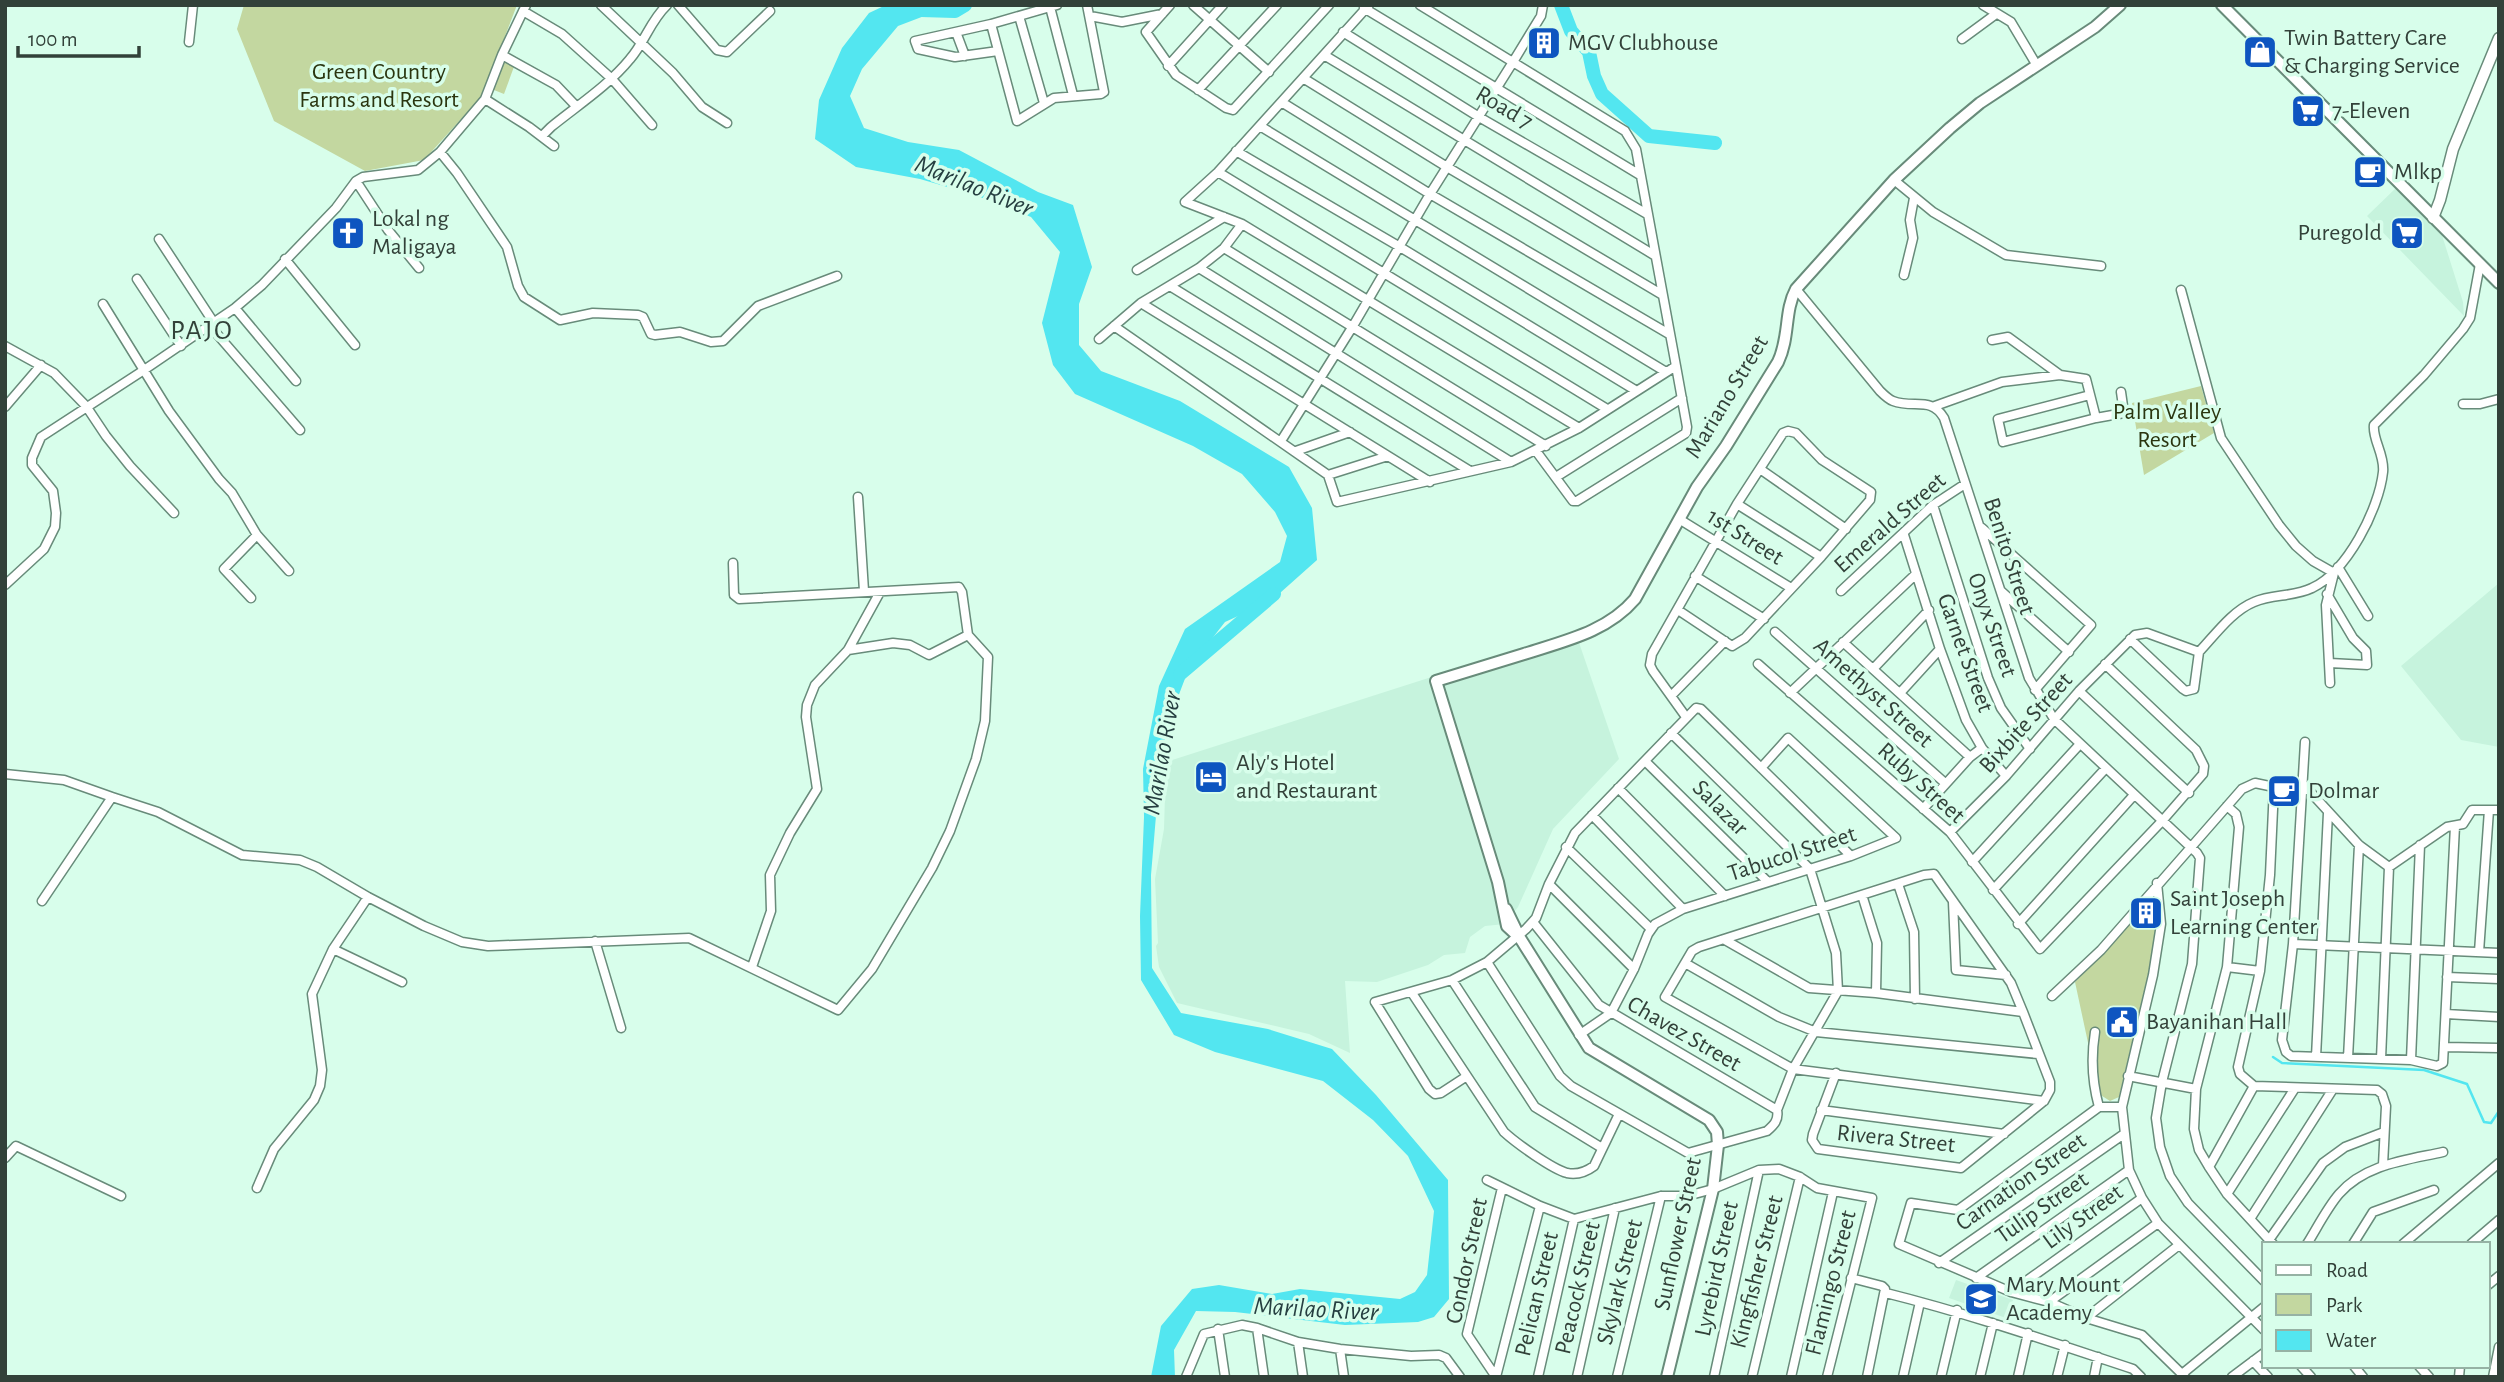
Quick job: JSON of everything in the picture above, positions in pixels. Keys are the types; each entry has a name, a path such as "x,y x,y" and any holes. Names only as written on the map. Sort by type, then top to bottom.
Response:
{"main road":[{"name":"Mariano Street","path":"1436,681 1573,639 1613,620 1635,599 1697,487 1779,362 1785,348 1790,304 1796,289 1894,180 1980,103 2095,27 2120,5"},
{"path":"2222,5 2499,283"},
{"name":"Sunflower Street","path":"1436,681 1503,905 1518,936 1579,1035 1598,1055 1709,1120 1717,1132 1713,1189 1667,1377"}],"street":[{"path":"188,42 193,5"},
{"path":"601,5 673,73 702,107 727,123"},
{"path":"542,136 612,79 634,55 656,15 667,5"},
{"path":"678,5 722,53 727,52 770,11"},
{"path":"990,24 1017,121 1044,103 1061,96 1101,94 1105,89 1087,5"},
{"path":"1170,5 1146,32 1175,75 1233,110 1329,5"},
{"path":"1194,5 1269,72"},
{"path":"1168,66 1223,5"},
{"path":"1198,90 1277,5"},
{"path":"1420,5 1625,131 1636,149 1668,334 1682,398 1686,433 1577,501 1573,501 1536,451"},
{"path":"1281,441 1541,16 1544,5"},
{"path":"1983,5 2011,22 2036,64"},
{"path":"999,51 956,57 918,49 915,41 1054,6 1073,95"},
{"path":"1579,428 1242,224 1185,202 1218,172 1283,103 1367,7 1640,175"},
{"path":"5,584 44,549 55,527 56,513 52,491 32,466 32,458 41,437 235,308 262,285 336,208 356,181 363,177 418,170 440,152 485,99 524,8 562,33 612,79 652,125"},
{"path":"1962,40 1996,13"},
{"path":"1090,16 1122,22 1162,14"},
{"path":"1018,16 1044,103"},
{"path":"956,32 965,56"},
{"name":"Road 7","path":"1343,32 1479,117 1647,214"},
{"path":"2433,218 2453,149 2499,38"},
{"path":"502,55 556,85 576,106"},
{"path":"1324,55 1654,255"},
{"path":"1304,78 1447,167 1661,294"},
{"path":"485,99 554,146"},
{"path":"1283,103 1430,194 1668,334"},
{"path":"1260,126 1666,372"},
{"path":"1236,151 1635,390"},
{"path":"440,152 507,247 518,286 524,297 555,318 565,319 593,313 638,315 643,317 651,334 680,332 718,342 728,339 758,306 837,276"},
{"path":"1218,172 1607,409"},
{"path":"1894,180 1933,212 2006,255 2101,266"},
{"path":"356,181 388,230 419,268"},
{"path":"1904,275 1913,238 1910,220 1914,198"},
{"path":"1137,270 1224,217"},
{"path":"1098,339 1141,303 1199,268 1224,248 1242,224"},
{"path":"159,239 212,325 300,430"},
{"path":"1224,248 1546,446"},
{"path":"285,259 355,345"},
{"path":"2330,683 2327,594 2336,570 2361,534 2378,495 2383,470 2381,449 2373,430 2374,425 2424,375 2463,329 2470,318 2480,264"},
{"path":"1199,268 1511,462"},
{"path":"137,279 181,346"},
{"path":"1170,286 1470,471"},
{"path":"1796,289 1891,401 1935,406 2002,382 2060,375 2086,379 2096,418"},
{"path":"2181,290 2221,438 2278,526 2313,561 2336,570 2368,616"},
{"path":"1141,303 1430,482"},
{"path":"103,304 195,447 232,492 257,535 289,570"},
{"path":"235,308 296,381"},
{"path":"1114,326 1328,475 1337,502 1511,462 1579,428 1676,366"},
{"path":"1992,341 2008,337 2060,375"},
{"path":"5,346 54,373 86,406 122,456 174,513"},
{"path":"5,407 41,365"},
{"path":"2090,395 1998,419 2003,442 2123,412 2121,392"},
{"path":"1556,477 1682,398"},
{"path":"2463,404 2480,404 2499,399"},
{"name":"Benito Street","path":"1935,406 1944,418 2035,691 2054,719 2192,847"},
{"path":"1678,610 1732,646 1745,638 1821,557 1870,500 1871,492 1822,460 1796,433 1788,430 1783,433 1737,504 1651,654 1650,665 1686,717"},
{"path":"1296,451 1350,432"},
{"path":"1328,475 1388,456"},
{"path":"1760,469 1846,528"},
{"name":"Emerald Street","path":"1841,591 1904,535 1933,505 1965,484"},
{"path":"858,497 864,591"},
{"path":"1737,504 1821,557"},
{"name":"Onyx Street","path":"1933,505 1988,678 2001,708 2030,749"},
{"name":"1st Street","path":"1679,519 1791,588"},
{"path":"1980,527 2091,625 2035,691"},
{"path":"251,598 224,569 257,535"},
{"name":"Garnet Street","path":"1904,535 1966,720 1982,748 2006,776"},
{"path":"5,774 64,780 158,812 238,854 256,858 300,860 368,897 463,942 488,946 689,939 838,1010 872,969 932,868 950,831 976,760 985,721 989,663 986,653 968,635 962,592 958,587 739,599 734,596 733,563"},
{"path":"2199,652 2147,633 2139,633 2130,639 2186,691 2190,691 2195,685 2199,652 2226,623 2256,601 2313,588 2336,570"},
{"path":"1790,693 1916,574"},
{"path":"1695,576 1764,619"},
{"path":"2000,591 2069,652"},
{"path":"752,967 771,911 771,875 790,833 817,789 806,717 807,705 815,685 848,650 880,592"},
{"path":"2327,594 2353,638 2366,651 2367,665 2330,663"},
{"path":"1873,669 1928,610"},
{"name":"Amethyst Street","path":"1775,632 1945,783"},
{"path":"848,650 893,643 910,645 929,655 968,635"},
{"name":"Bixbite Street","path":"1950,832 2006,776 2079,691 2130,639"},
{"path":"1671,696 1725,641"},
{"path":"1843,642 1969,757"},
{"path":"1900,693 1940,649"},
{"name":"Ruby Street","path":"1758,664 1950,832 2018,924 2040,949 2163,820"},
{"path":"2105,664 2196,750 2204,766 2203,774 2189,793 2163,820"},
{"path":"2079,691 2189,793"},
{"path":"1466,1076 1441,1093 1435,1094 1429,1089 1375,1002 1452,980 1487,962 1518,936 1533,922 1575,833 1686,717 1699,707 1851,856"},
{"path":"1487,962 1560,1076 1619,1114 1688,1153 1766,1131 1776,1121 1777,1110 1793,1069 1838,991 1836,953 1810,869 1671,733"},
{"name":"Tabucol Street","path":"1651,929 1683,909 1851,856 1896,838 1788,738 1761,768"},
{"path":"2305,742 2293,944 2283,1046 2291,1056 2411,1060 2441,1065 2445,1047 2455,826"},
{"path":"1972,862 2080,744"},
{"path":"1923,809 1969,757 1982,748"},
{"name":"Salazar","path":"1645,761 1768,882"},
{"path":"1993,890 2106,768"},
{"path":"2052,996 2101,950 2157,883 2249,785 2255,783 2274,787 2270,875 2260,971 2238,1067 2239,1074 2254,1086 2370,1089 2382,1094 2386,1106 2383,1165"},
{"path":"2303,784 2359,845 2389,867"},
{"path":"1618,788 1725,896"},
{"path":"2018,924 2134,795"},
{"path":"42,901 112,797"},
{"path":"2227,806 2236,814 2239,827 2227,967 2196,1089 2194,1129 2199,1150 2227,1194 2271,1242 2323,1163 2345,1147 2384,1132"},
{"path":"2389,867 2446,827 2455,826 2468,819 2472,810 2499,810"},
{"path":"2479,952 2489,810"},
{"path":"2316,1057 2328,813"},
{"path":"1592,816 1683,909"},
{"path":"2348,1058 2359,845"},
{"path":"2411,1060 2420,845"},
{"path":"2192,847 2200,858 2192,964 2162,1082 2156,1118 2160,1147 2170,1176 2188,1203 2262,1278"},
{"path":"1566,848 1651,929 1611,1013 1579,1035"},
{"path":"2381,1059 2389,867"},
{"path":"1836,1073 1821,1110 2004,1134 2044,1101 2050,1090 2050,1083 2023,1012 2006,975 1934,874 1699,947 1692,951 1665,997 1793,1069 1836,1073 2044,1101"},
{"path":"2157,883 2161,924 2153,975 2122,1107 2130,1170 2142,1198 2158,1223 2262,1328"},
{"path":"1549,884 1634,969"},
{"path":"1898,884 1914,932 1915,999"},
{"path":"1862,895 1877,943 1876,993"},
{"path":"257,1188 274,1149 314,1100 320,1086 322,1070 312,998 332,949 368,897"},
{"path":"1953,902 1956,970 2006,975"},
{"name":"Chavez Street","path":"1533,922 1599,1005 1777,1110"},
{"path":"1725,940 1809,988 1876,993 2023,1012"},
{"path":"595,941 621,1028"},
{"path":"2293,944 2499,953"},
{"path":"332,949 402,982"},
{"path":"1685,963 1779,1017 1816,1032 2038,1054"},
{"path":"2227,967 2260,971"},
{"path":"2447,977 2499,979"},
{"path":"1452,980 1535,1107 1602,1148"},
{"path":"1412,993 1504,1132 1521,1146 1564,1172 1586,1172 1594,1166 1619,1114"},
{"path":"2445,1014 2499,1017"},
{"path":"2095,1032 2092,1051 2099,1107"},
{"path":"2445,1047 2499,1048"},
{"path":"2128,1076 2196,1089"},
{"path":"2209,1167 2254,1086"},
{"path":"2227,1194 2295,1088"},
{"path":"2250,1219 2333,1088"},
{"path":"2122,1107 2099,1107 1958,1210 1912,1203 1899,1244 1976,1279 2142,1335 2183,1375 2262,1309"},
{"name":"Rivera Street","path":"1821,1110 1812,1140 1818,1149 1823,1151 1961,1168 2004,1134"},
{"name":"Carnation Street","path":"1939,1263 2124,1133"},
{"path":"5,1158 16,1146 121,1196"},
{"path":"2308,1242 2339,1194 2358,1177 2383,1165 2443,1152"},
{"path":"2405,1242 2499,1163"},
{"path":"1486,1180 1574,1219 1661,1196 1687,1196 1713,1189 1759,1170 1779,1169 1800,1177 1817,1188 1833,1192 1791,1377"},
{"name":"Lyrebird Street","path":"1714,1377 1759,1170"},
{"name":"Tulip Street","path":"1976,1279 2130,1170"},
{"name":"Kingfisher Street","path":"1752,1377 1800,1177"},
{"name":"Condor Street","path":"1496,1377 1468,1334 1502,1188"},
{"path":"2354,1242 2373,1212 2434,1190"},
{"name":"Flamingo Street","path":"1828,1377 1872,1198 1833,1192"},
{"name":"Skylark Street","path":"1617,1377 1661,1196"},
{"name":"Lily Street","path":"2011,1292 2142,1198"},
{"path":"1496,1377 1540,1206"},
{"name":"Peacock Street","path":"1577,1377 1615,1208"},
{"name":"Pelican Street","path":"1538,1377 1574,1219"},
{"path":"2473,1242 2499,1220"},
{"path":"2049,1302 2158,1223"},
{"path":"2086,1318 2179,1245"},
{"path":"1851,1278 1882,1286 1885,1293 1867,1377"},
{"path":"1885,1293 1957,1310 2065,1345 2141,1377"},
{"path":"1903,1377 1920,1302"},
{"path":"1941,1377 1957,1310"},
{"path":"1980,1377 1993,1323"},
{"path":"1186,1377 1201,1339 1208,1331 1242,1325 1298,1342 1340,1349 1412,1356 1439,1355 1446,1358 1460,1377"},
{"path":"1257,1328 1264,1377"},
{"path":"1218,1329 1225,1377"},
{"path":"2018,1377 2028,1333"},
{"path":"1298,1342 1303,1377"},
{"path":"2057,1377 2065,1345"},
{"path":"2493,1377 2499,1347"},
{"path":"1340,1349 1344,1377"},
{"path":"2232,1377 2262,1354"},
{"path":"2094,1377 2098,1357"},
{"path":"2253,1361 2268,1377"}],"shaded area":[{"path":"2398,186 2441,232 2463,302 2464,316 2367,216"},
{"path":"2499,583 2499,747 2461,740 2401,666"},
{"path":"1575,631 1619,759 1553,829 1518,907 1505,924 1485,926 1470,937 1465,953 1444,955 1428,965 1377,982 1345,981 1350,1053 1309,1034 1177,1003 1159,967 1156,946 1155,879 1164,829 1166,762"},
{"name":"Mary Mount Academy","path":"1956,1280 2013,1300 2006,1318 1949,1298"}],"green space":[{"name":"Green Country Farms and Resort","path":"244,5 517,5 482,96 424,160 365,171 274,121 237,29"},
{"path":"501,58 515,64 504,94 489,88"},
{"name":"Palm Valley Resort","path":"2201,386 2214,433 2144,475 2132,403"},
{"path":"2157,895 2161,920 2119,1097 2110,1101 2099,1094 2075,982"}],"water":[{"path":"886,5 961,5 898,26 862,69 850,96 864,128 908,142 959,150 1038,192 1073,205 1092,267 1079,304 1079,345 1101,371 1180,401 1289,467 1312,508 1317,560 1271,601 1225,622 1189,668 1167,726 1159,780 1151,875 1152,968 1181,1013 1268,1029 1332,1049 1376,1095 1448,1180 1449,1299 1434,1317 1418,1322 1345,1325 1235,1312 1196,1311 1174,1350 1175,1377 1151,1377 1161,1326 1192,1289 1219,1285 1272,1294 1300,1289 1400,1299 1415,1292 1427,1275 1434,1211 1408,1156 1373,1120 1323,1081 1215,1052 1174,1035 1141,980 1143,769 1159,686 1185,629 1280,562 1287,536 1275,512 1242,474 1193,446 1075,394 1053,365 1042,323 1060,252 1031,217 975,195 920,179 856,167 815,139 819,100 842,48 869,13"}],"waterway":[{"name":"Marilao River","path":"921,10 955,11 965,5"},
{"path":"1561,5 1571,31 1589,52 1594,76 1602,94 1649,136 1715,143"},
{"name":"Marilao River","path":"1180,674 1274,594"},
{"path":"2273,1057 2282,1063 2424,1070 2467,1084 2484,1122 2491,1123 2499,1111"}],"place":[{"name":"MGV Clubhouse","path":"1544,43"},
{"name":"Twin Battery Care & Charging Service","path":"2260,52"},
{"name":"7-Eleven","path":"2308,111"},
{"name":"Mlkp","path":"2370,172"},
{"name":"Lokal ng Maligaya","path":"348,233"},
{"name":"Puregold","path":"2407,233"},
{"name":"Aly's Hotel and Restaurant","path":"1211,777"},
{"name":"Dolmar","path":"2284,791"},
{"name":"Saint Joseph Learning Center","path":"2146,913"},
{"name":"Bayanihan Hall","path":"2122,1022"},
{"name":"Mary Mount Academy","path":"1981,1299"}],"district":[{"name":"PAJO","path":"202,331"}]}
